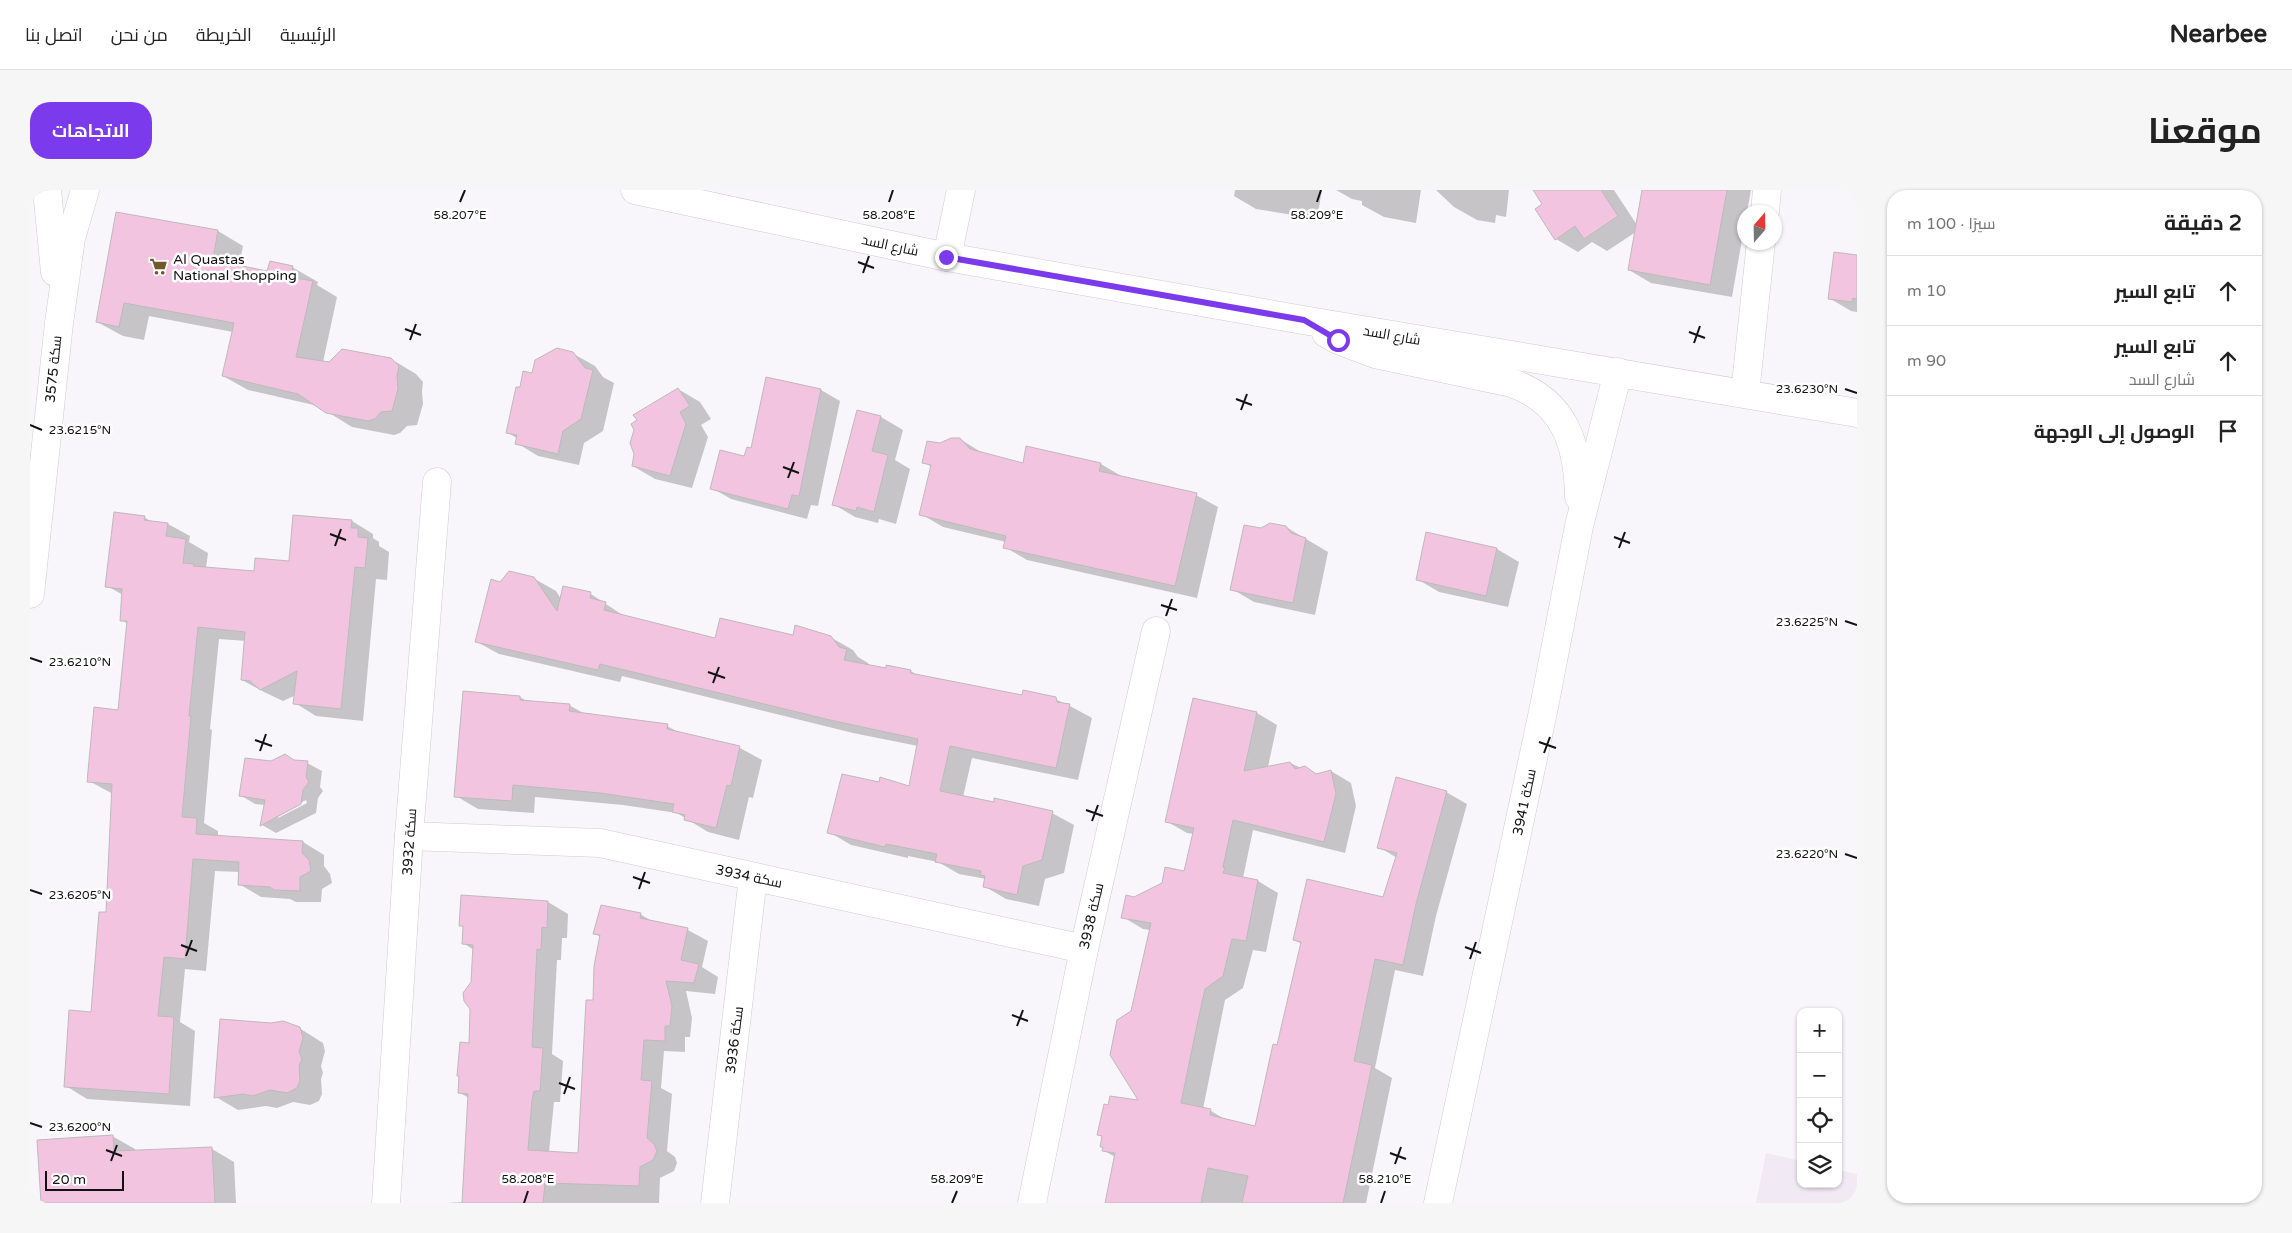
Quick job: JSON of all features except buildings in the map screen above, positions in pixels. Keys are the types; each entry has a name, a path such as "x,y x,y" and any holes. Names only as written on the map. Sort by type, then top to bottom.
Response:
{"street":[{"name":"سكة 3575","path":"47,190 53,240 58,323"},
{"name":"سكة 3575","path":"30,594 58,323 71,238 85,190"},
{"name":"شارع السد","path":"635,190 946,257 1304,320 1857,413"},
{"path":"946,257 961,190"},
{"path":"1766,205 1767,190"},
{"path":"1745,394 1760,250"},
{"path":"1304,320 1338,340 1375,354 1512,382 1529,389 1547,401 1559,416 1568,433 1576,460 1579,526"},
{"name":"سكة 3941","path":"1438,1203 1544,707 1579,526 1618,372"},
{"name":"سكة 3932","path":"386,1203 409,836 437,482"},
{"name":"سكة 3938","path":"1032,1203 1084,949 1156,631"},
{"name":"سكة 3934","path":"409,836 600,843 1084,949"},
{"name":"سكة 3936","path":"715,1203 753,876"}],"shaded area":[{"path":"1766,1153 1797,1160 1797,1188 1842,1188 1842,1171 1857,1174 1857,1203 1756,1203"}],"place":[{"name":"Al Quastas National Shopping","path":"159,267"}],"route":[{"path":"946,257 1304,320 1338,340"}]}
